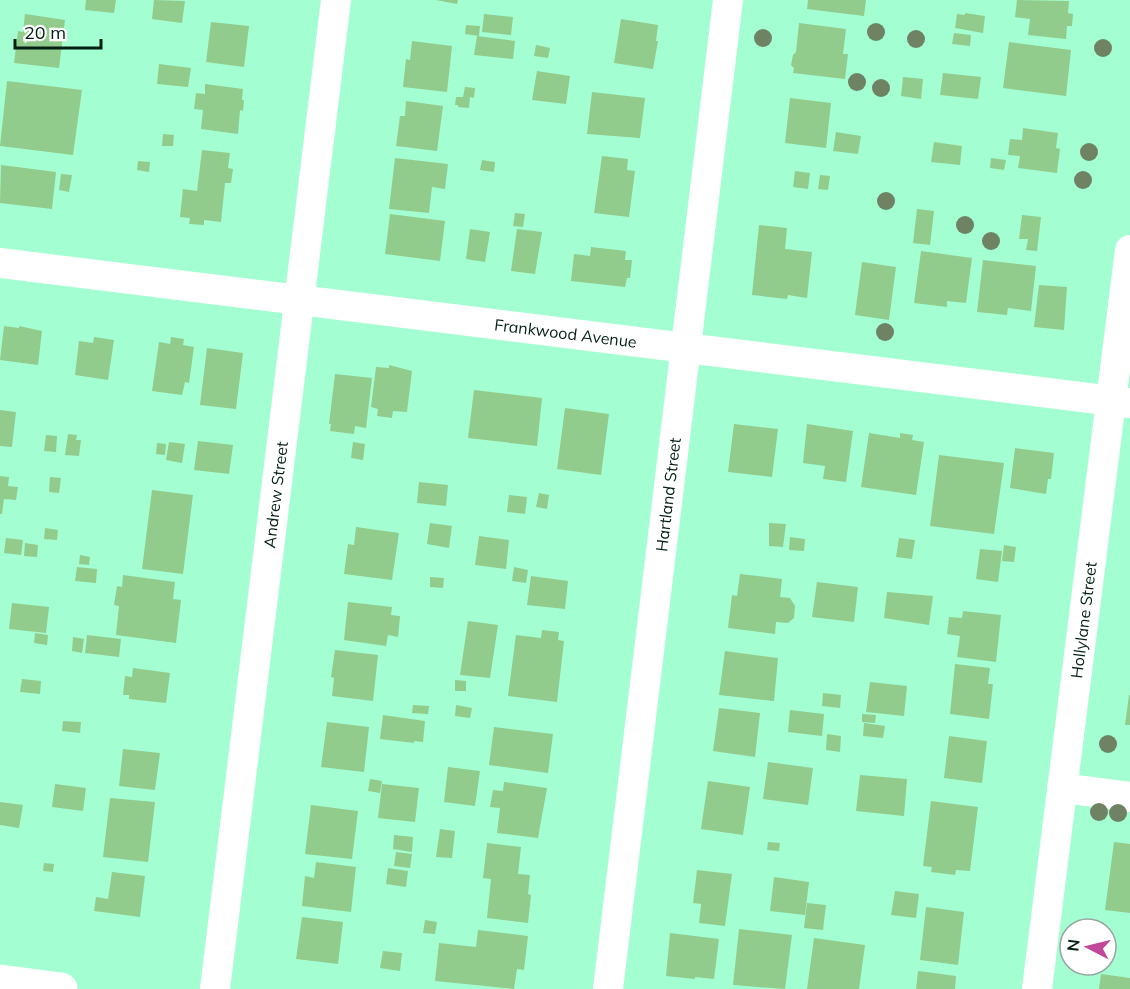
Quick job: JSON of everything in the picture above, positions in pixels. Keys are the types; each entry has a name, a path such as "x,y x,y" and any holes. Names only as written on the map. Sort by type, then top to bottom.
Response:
{"main road":[{"path":"0,981 61,989"}],"street":[{"name":"Andrew Street","path":"215,989 336,0"},
{"name":"Hartland Street","path":"608,989 728,0"},
{"name":"Hollylane Street","path":"1038,989 1062,788 1120,402 1130,250"},
{"name":"Frankwood Avenue","path":"0,263 1120,402"},
{"path":"1062,788 1130,797"}],"building":[{"path":"86,0 116,0 114,13 85,10"},
{"path":"154,0 185,1 182,23 152,19"},
{"path":"436,0 458,0 457,4"},
{"path":"808,0 866,0 864,16 807,9"},
{"path":"1017,0 1069,1 1068,13 1073,14 1072,26 1067,26 1066,39 1028,35 1030,19 1015,17"},
{"path":"965,13 985,16 983,33 955,28 957,14 965,15"},
{"path":"25,14 65,20 59,68 14,63 18,31 23,32"},
{"path":"484,14 513,17 511,35 482,32"},
{"path":"621,19 658,25 656,41 658,41 653,69 614,63"},
{"path":"211,22 249,26 244,67 206,62"},
{"path":"799,23 846,29 843,54 848,54 845,79 793,73 794,68 791,65 796,52"},
{"path":"466,25 480,26 479,36 465,34"},
{"path":"954,33 971,35 970,46 952,44"},
{"path":"477,36 515,41 513,59 474,55"},
{"path":"412,41 452,46 447,92 403,87 406,59 410,60"},
{"path":"1009,42 1071,50 1066,96 1003,88"},
{"path":"536,45 550,48 548,58 534,56"},
{"path":"159,64 191,68 188,87 157,84"},
{"path":"537,71 570,76 566,104 532,100"},
{"path":"943,73 981,77 978,99 940,95"},
{"path":"903,77 923,79 921,99 901,96"},
{"path":"7,81 82,90 73,155 0,146"},
{"path":"205,84 243,89 243,111 240,110 238,134 201,129 203,110 194,109 196,93 205,94"},
{"path":"465,87 475,88 474,98 470,97 469,108 455,105 456,97 463,97"},
{"path":"592,92 645,98 640,138 587,134"},
{"path":"790,98 831,103 826,148 785,143"},
{"path":"406,101 443,106 437,151 396,146 400,116 405,116"},
{"path":"1023,128 1058,133 1056,148 1060,149 1057,173 1018,168 1020,156 1008,155 1010,139 1022,140"},
{"path":"836,132 861,136 858,154 833,151"},
{"path":"163,134 174,135 173,146 162,146"},
{"path":"934,142 962,146 960,165 931,162"},
{"path":"202,150 230,153 228,168 233,169 231,183 225,183 221,222 204,220 204,225 189,224 190,218 180,217 183,189 197,191"},
{"path":"602,156 628,159 627,170 635,171 629,217 594,213"},
{"path":"395,158 448,164 445,189 432,187 429,213 389,209"},
{"path":"991,158 1006,160 1004,170 990,168"},
{"path":"482,160 495,162 494,172 480,170"},
{"path":"138,161 150,162 149,172 137,170"},
{"path":"1,165 56,172 52,209 0,203"},
{"path":"795,171 810,173 808,189 793,187"},
{"path":"61,174 72,175 69,192 59,190"},
{"path":"820,175 830,176 828,190 818,189"},
{"path":"917,209 934,211 930,245 913,243"},
{"path":"515,213 525,214 523,227 513,226"},
{"path":"390,214 445,221 440,261 385,254"},
{"path":"1022,215 1041,217 1037,251 1026,250 1028,239 1019,239"},
{"path":"759,225 787,228 785,249 812,252 807,298 788,295 787,299 752,295"},
{"path":"470,229 490,232 485,262 466,259"},
{"path":"517,229 542,232 535,274 511,271"},
{"path":"591,247 626,251 625,260 632,260 630,278 627,278 625,287 571,281 574,254 590,256"},
{"path":"921,251 972,258 966,303 947,301 947,307 914,303"},
{"path":"983,260 1036,266 1031,311 1008,308 1007,315 977,312"},
{"path":"862,262 896,267 889,320 855,315"},
{"path":"1039,285 1067,287 1064,330 1034,327"},
{"path":"4,326 19,328 19,326 42,331 38,365 0,360"},
{"path":"94,337 114,340 108,380 75,375 79,341 93,343"},
{"path":"171,337 184,339 183,345 194,347 189,383 185,382 182,395 152,391 159,342 170,344"},
{"path":"207,348 243,353 236,409 200,405"},
{"path":"389,365 412,371 407,412 393,411 392,418 377,416 378,409 371,407 376,367 389,368"},
{"path":"335,374 372,378 366,428 355,426 354,434 330,431"},
{"path":"474,390 542,398 537,446 468,438"},
{"path":"565,408 609,414 601,475 557,469"},
{"path":"0,410 16,412 12,447 0,446"},
{"path":"734,424 778,429 772,477 728,472"},
{"path":"807,424 853,431 846,482 823,479 825,466 803,463"},
{"path":"869,433 900,438 900,433 913,435 912,440 924,442 916,495 861,487"},
{"path":"68,434 77,435 76,440 81,440 79,456 65,455"},
{"path":"46,435 57,436 56,452 44,451"},
{"path":"198,441 233,445 229,474 194,470"},
{"path":"169,442 185,444 182,463 166,460"},
{"path":"353,442 365,444 363,460 351,458"},
{"path":"157,443 166,444 165,455 156,454"},
{"path":"1015,448 1054,453 1051,479 1048,479 1046,494 1010,488"},
{"path":"939,455 1004,463 994,534 930,526"},
{"path":"0,476 9,477 8,486 18,487 16,500 4,499 2,514 0,514"},
{"path":"50,477 61,478 59,493 49,492"},
{"path":"419,482 448,485 446,506 417,503"},
{"path":"152,490 193,495 183,574 142,569"},
{"path":"539,493 549,495 547,509 536,507"},
{"path":"509,495 527,497 525,514 507,512"},
{"path":"430,523 452,526 449,548 427,544"},
{"path":"769,523 786,524 783,547 769,546"},
{"path":"356,527 399,533 392,580 344,574 348,544 354,545"},
{"path":"45,528 58,530 57,540 44,539"},
{"path":"479,536 509,540 506,569 475,565"},
{"path":"790,537 805,539 804,551 789,550"},
{"path":"6,538 23,540 21,555 4,553"},
{"path":"899,538 915,540 912,559 896,557"},
{"path":"25,543 38,545 37,557 24,556"},
{"path":"1004,545 1016,547 1014,562 1002,561"},
{"path":"980,549 1002,551 998,582 976,579"},
{"path":"80,555 90,557 89,565 79,564"},
{"path":"77,567 97,569 96,583 75,581"},
{"path":"514,567 528,570 526,583 512,581"},
{"path":"740,574 782,579 780,597 790,598 795,606 794,618 788,623 776,622 775,634 728,628 732,595 737,596"},
{"path":"123,575 175,582 173,599 181,600 176,643 116,635 119,606 114,605 117,586 122,587"},
{"path":"531,576 568,581 565,609 527,605"},
{"path":"430,577 444,578 443,588 430,587"},
{"path":"817,582 858,587 854,622 812,617"},
{"path":"887,592 933,596 929,625 884,618"},
{"path":"348,602 392,607 391,615 400,616 398,637 388,635 386,646 344,640"},
{"path":"12,603 49,607 46,633 9,629"},
{"path":"963,611 1001,615 996,662 957,657 960,636 947,634 949,617 962,618"},
{"path":"468,621 498,625 490,678 460,675"},
{"path":"542,630 559,632 558,640 564,641 557,702 508,696 516,635 541,638"},
{"path":"35,633 48,635 47,645 34,643"},
{"path":"87,635 121,639 119,657 85,653"},
{"path":"73,637 84,639 82,653 72,651"},
{"path":"335,650 378,655 373,701 332,696 334,678 331,677"},
{"path":"725,651 778,658 774,701 719,695"},
{"path":"955,664 990,668 988,684 993,684 989,719 950,714"},
{"path":"133,668 170,673 166,703 129,699 129,695 123,695 125,676 132,677"},
{"path":"22,679 41,681 40,694 20,692"},
{"path":"455,680 466,681 466,691 455,691"},
{"path":"870,682 907,686 904,716 866,712"},
{"path":"823,693 841,695 840,708 822,706"},
{"path":"1129,695 1130,725 1125,725"},
{"path":"413,705 429,706 428,714 412,713"},
{"path":"456,705 472,708 470,718 455,716"},
{"path":"719,708 760,713 755,757 713,751"},
{"path":"790,710 824,714 822,736 788,732"},
{"path":"862,714 876,715 875,723 862,722"},
{"path":"383,715 425,721 423,742 380,739"},
{"path":"63,721 81,722 80,733 62,731"},
{"path":"327,722 369,727 364,772 321,767"},
{"path":"864,723 885,726 883,738 863,736"},
{"path":"494,727 553,734 548,773 489,765"},
{"path":"827,734 841,736 840,752 826,750"},
{"path":"949,736 987,741 982,783 944,778"},
{"path":"123,749 160,753 155,790 119,786"},
{"path":"768,762 813,768 808,805 763,799"},
{"path":"448,767 480,771 475,806 444,802"},
{"path":"860,775 907,779 904,816 856,811"},
{"path":"370,779 382,781 380,793 368,791"},
{"path":"708,781 750,787 743,835 701,829"},
{"path":"504,782 547,788 538,838 497,833 500,808 490,807 493,790 503,791"},
{"path":"55,784 86,788 83,811 52,807"},
{"path":"382,784 419,788 415,822 378,818"},
{"path":"110,798 155,802 148,862 103,857"},
{"path":"931,801 978,807 970,871 956,870 955,875 931,872 932,867 923,866"},
{"path":"0,802 23,805 19,828 0,825"},
{"path":"311,805 358,811 352,859 305,854"},
{"path":"440,829 455,831 452,858 436,857"},
{"path":"394,835 413,837 412,852 393,849"},
{"path":"768,842 780,843 779,851 767,850"},
{"path":"1114,842 1130,844 1130,913 1105,910"},
{"path":"487,843 521,847 518,874 530,875 528,894 531,895 528,923 487,918 491,879 483,878"},
{"path":"396,852 412,854 410,868 394,866"},
{"path":"316,862 356,867 351,912 302,906 305,876 314,878"},
{"path":"44,863 54,864 53,872 43,871"},
{"path":"388,868 408,871 406,887 386,884"},
{"path":"697,870 732,874 725,926 699,923 701,904 693,903"},
{"path":"112,872 145,876 140,917 94,911 96,897 108,899"},
{"path":"774,877 809,882 805,915 770,911"},
{"path":"895,891 919,894 916,918 891,915"},
{"path":"807,903 826,905 823,930 804,928"},
{"path":"926,907 964,912 958,965 920,960"},
{"path":"302,917 343,922 338,964 296,959"},
{"path":"425,920 437,922 435,934 423,933"},
{"path":"739,929 792,935 785,989 733,985"},
{"path":"478,930 528,936 524,970 517,969 514,989 435,981 439,943 476,947"},
{"path":"670,933 719,939 714,979 666,976"},
{"path":"814,938 865,945 859,989 807,989"},
{"path":"383,951 402,953 400,971 380,968"},
{"path":"918,971 956,976 955,989 916,989"},
{"path":"1101,977 1130,978 1130,989 1099,989"}]}
